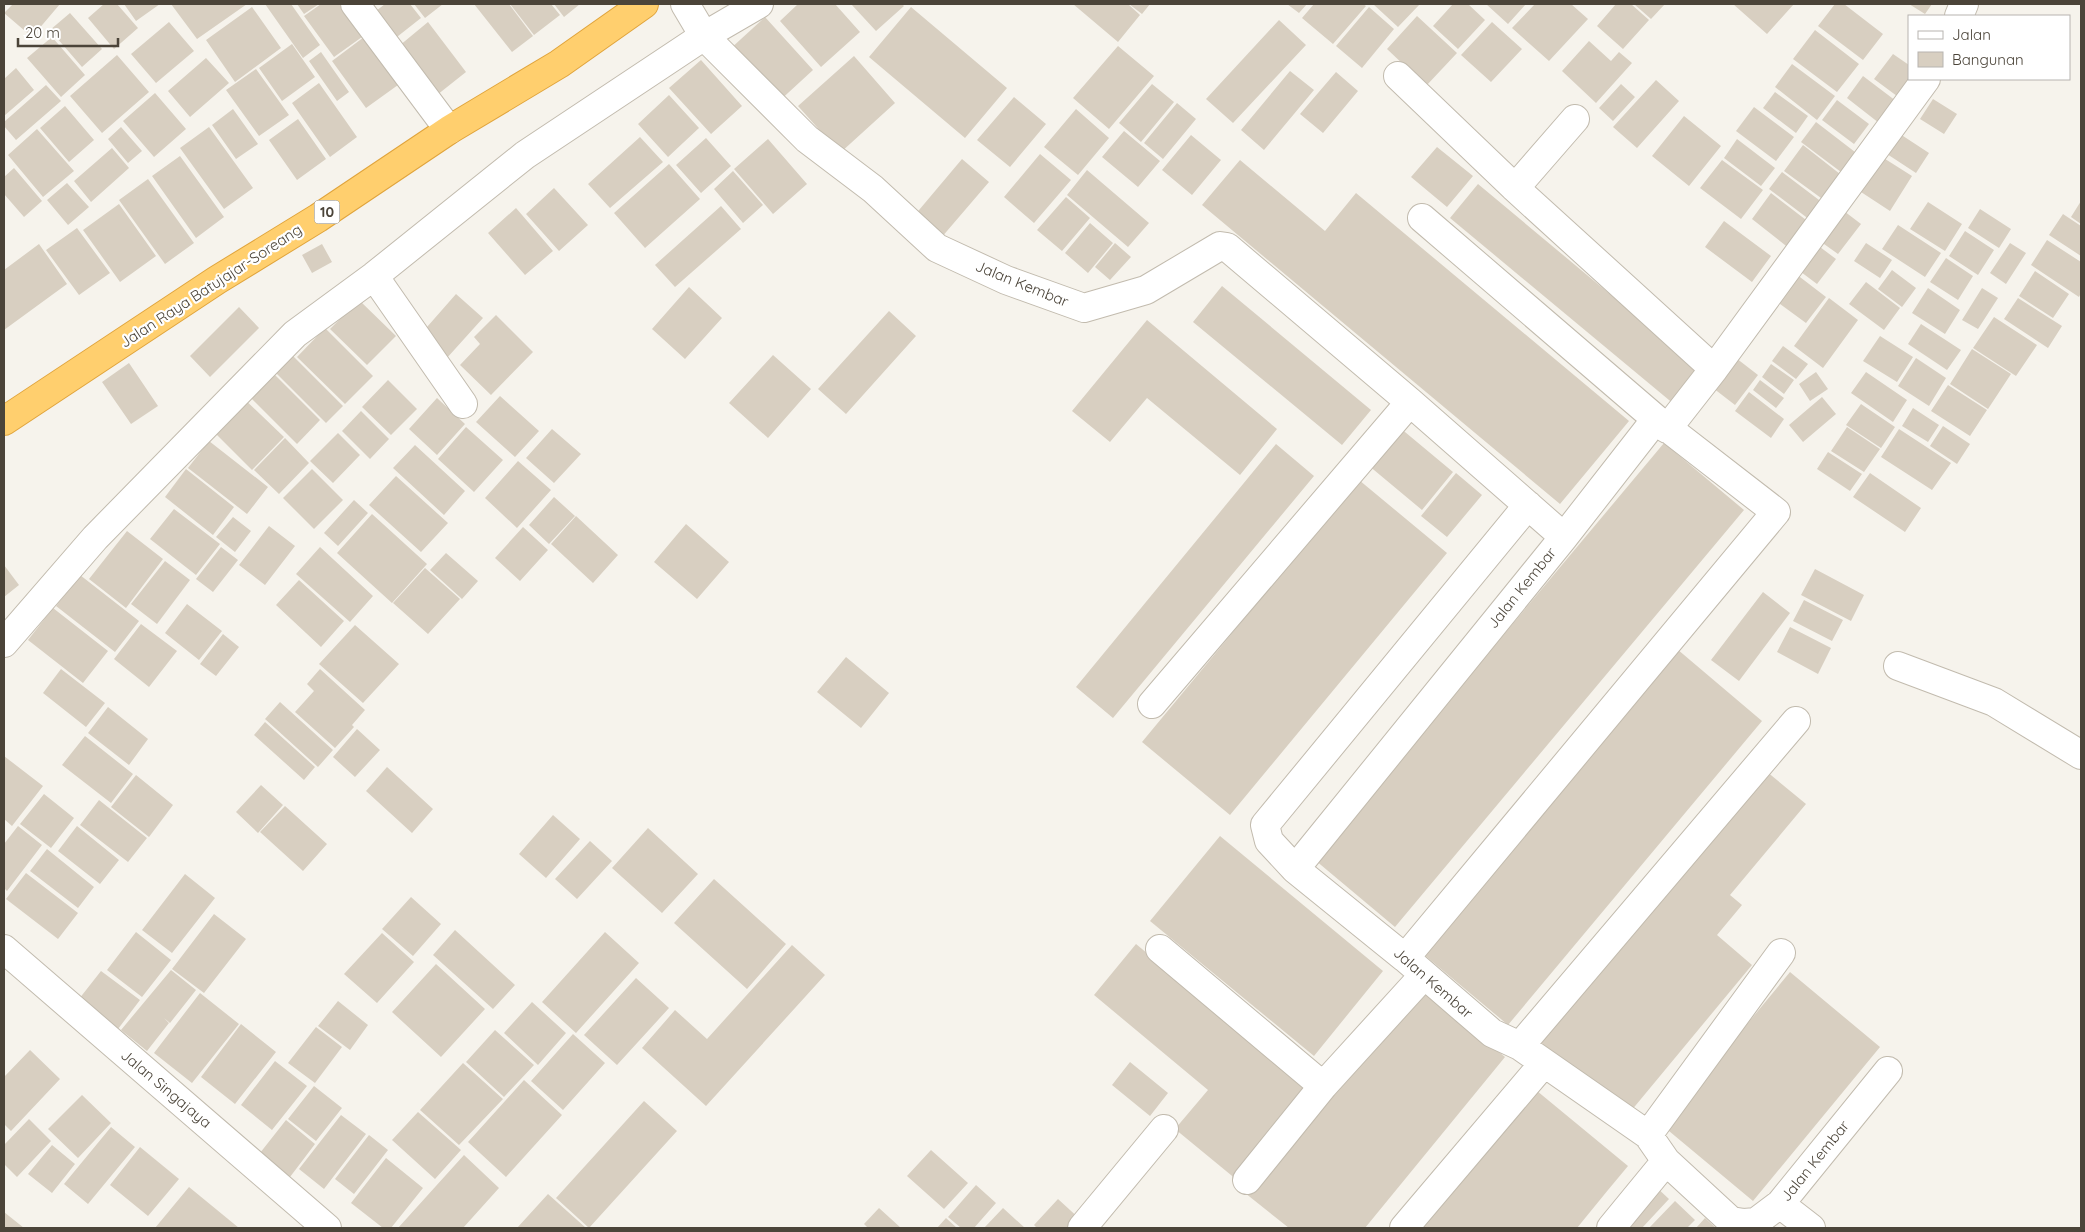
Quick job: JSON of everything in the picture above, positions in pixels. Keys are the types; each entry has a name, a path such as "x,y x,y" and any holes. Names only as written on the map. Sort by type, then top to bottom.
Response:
{"highway":[{"name":"Jalan Raya Batujajar-Soreang","path":"4,421 217,280 318,218 449,130 559,64 636,5"}],"street":[{"path":"354,4 449,130"},
{"name":"Jalan Kembar","path":"685,4 702,32 807,138 873,189 937,248 1006,280 1084,308 1146,290 1220,246 1227,247 1410,402 1564,537 1295,869 1414,966 1492,1033 1520,1046 1648,1135 1666,1161 1730,1221 1756,1222 1780,1204 1888,1071"},
{"path":"4,643 95,538 295,334 374,276 525,155 702,32 759,4"},
{"path":"1398,76 1515,188 1714,369"},
{"path":"1564,537 1661,424 1714,369 1925,80"},
{"path":"1515,188 1575,119"},
{"path":"1247,1180 1323,1086 1414,966 1776,512 1661,424 1422,218"},
{"path":"374,276 464,404"},
{"path":"1152,704 1410,402"},
{"path":"1295,869 1269,841 1265,825 1528,505"},
{"path":"1898,666 1994,702 2081,755"},
{"path":"1520,1046 1796,721"},
{"path":"1160,948 1323,1086"},
{"name":"Jalan Singajaya","path":"4,949 327,1228"},
{"path":"1648,1135 1781,953"},
{"path":"1404,1228 1544,1062"},
{"path":"1082,1228 1164,1128"},
{"path":"1611,1228 1666,1161"},
{"path":"1780,1204 1811,1228"}],"building":[{"path":"13,4 60,4 32,37 4,13"},
{"path":"104,4 117,4 138,28 114,49 88,18"},
{"path":"124,4 160,4 136,21"},
{"path":"171,4 247,4 197,39"},
{"path":"265,4 291,4 320,45 303,58"},
{"path":"297,4 319,4 304,14"},
{"path":"321,4 339,4 362,37 334,57 304,16"},
{"path":"385,4 410,4 421,18 388,44 367,18"},
{"path":"414,4 443,4 425,18"},
{"path":"474,4 509,4 533,36 512,52"},
{"path":"510,4 551,4 560,15 534,35"},
{"path":"554,4 580,4 564,17"},
{"path":"798,4 835,4 860,32 821,67 780,21"},
{"path":"851,4 902,4 904,6 876,31"},
{"path":"1073,4 1128,4 1140,15 1118,42"},
{"path":"1129,4 1150,4 1142,14"},
{"path":"1287,4 1307,4 1299,13"},
{"path":"1314,4 1363,4 1366,6 1333,44 1302,18"},
{"path":"1373,4 1420,4 1398,27"},
{"path":"1453,4 1468,4 1485,20 1458,49 1433,26"},
{"path":"1486,4 1526,4 1508,24"},
{"path":"1535,4 1571,4 1588,19 1549,61 1512,28"},
{"path":"1616,4 1631,4 1649,20 1623,49 1597,26"},
{"path":"1634,4 1665,4 1651,19"},
{"path":"1733,4 1794,4 1767,34"},
{"path":"1835,4 1844,4 1883,34 1863,60 1818,26"},
{"path":"1909,4 1932,4 1925,14"},
{"path":"252,7 281,48 235,82 206,40"},
{"path":"911,7 1007,88 965,138 869,57"},
{"path":"1369,7 1394,29 1362,68 1336,46"},
{"path":"70,13 102,49 82,67 50,30"},
{"path":"1417,16 1457,53 1426,86 1387,49"},
{"path":"765,17 813,70 776,104 729,50"},
{"path":"1279,20 1306,45 1233,123 1206,99"},
{"path":"169,22 194,51 156,83 131,54"},
{"path":"428,22 466,72 437,95 399,46"},
{"path":"1492,22 1522,49 1491,82 1461,55"},
{"path":"1815,30 1859,64 1837,92 1793,59"},
{"path":"52,37 85,75 61,97 27,58"},
{"path":"364,37 398,85 366,108 332,61"},
{"path":"1589,41 1611,61 1619,52 1632,63 1596,103 1562,71"},
{"path":"292,44 315,77 282,101 259,68"},
{"path":"1118,46 1154,76 1109,129 1073,98"},
{"path":"321,52 349,92 337,101 309,61"},
{"path":"1893,54 1908,64 1908,80 1916,80 1901,99 1874,79"},
{"path":"117,55 149,92 102,133 70,96"},
{"path":"854,56 895,103 840,153 798,106"},
{"path":"206,58 229,83 190,117 168,91"},
{"path":"701,60 742,106 711,134 669,88"},
{"path":"1792,64 1835,96 1817,120 1775,87"},
{"path":"16,68 34,90 4,116 4,79"},
{"path":"256,69 289,115 259,136 226,90"},
{"path":"1290,71 1314,90 1264,150 1241,130"},
{"path":"1336,72 1358,91 1323,133 1300,114"},
{"path":"1863,76 1896,101 1879,123 1847,98"},
{"path":"1656,80 1679,101 1637,148 1613,127"},
{"path":"319,83 357,137 330,157 292,103"},
{"path":"1152,84 1174,102 1141,142 1119,123"},
{"path":"1621,84 1635,97 1613,121 1599,108"},
{"path":"46,85 61,101 16,140 4,126 4,122"},
{"path":"1775,92 1808,116 1796,133 1763,108"},
{"path":"155,93 186,129 154,157 123,121"},
{"path":"669,95 699,128 668,157 638,124"},
{"path":"1014,97 1046,124 1010,167 977,140"},
{"path":"1933,99 1957,114 1944,134 1920,119"},
{"path":"1837,100 1869,124 1854,144 1822,120"},
{"path":"1177,103 1196,119 1163,159 1144,143"},
{"path":"65,106 94,140 69,162 40,128"},
{"path":"1754,107 1794,137 1776,161 1736,131"},
{"path":"233,109 258,144 236,159 212,125"},
{"path":"1076,109 1109,138 1078,175 1044,147"},
{"path":"1684,116 1721,146 1689,186 1652,156"},
{"path":"298,119 326,159 297,180 269,140"},
{"path":"1816,122 1855,152 1841,172 1801,142"},
{"path":"121,127 142,151 128,163 108,139"},
{"path":"209,127 253,188 224,209 180,148"},
{"path":"37,129 74,171 43,197 8,155"},
{"path":"1124,131 1160,161 1138,187 1102,157"},
{"path":"1900,134 1929,153 1916,173 1887,154"},
{"path":"1191,135 1221,160 1192,195 1162,170"},
{"path":"640,137 663,162 610,208 588,184"},
{"path":"706,138 731,166 701,193 676,165"},
{"path":"768,139 807,184 773,214 734,169"},
{"path":"1737,139 1775,168 1761,186 1724,158"},
{"path":"1803,145 1840,174 1821,198 1784,171"},
{"path":"1437,147 1473,176 1447,207 1411,177"},
{"path":"112,148 129,168 91,202 74,181"},
{"path":"1040,154 1071,180 1034,223 1004,197"},
{"path":"180,156 224,217 196,238 152,176"},
{"path":"1882,157 1912,176 1890,211 1861,192"},
{"path":"962,159 989,182 941,238 914,216"},
{"path":"1240,160 1325,231 1356,193 1629,421 1560,504 1202,205"},
{"path":"1722,160 1763,190 1741,219 1700,188"},
{"path":"669,164 700,199 645,248 614,213"},
{"path":"14,168 42,201 24,217 4,194 4,177"},
{"path":"1087,170 1149,223 1128,247 1067,195"},
{"path":"733,171 763,205 743,223 714,189"},
{"path":"1782,172 1823,203 1810,220 1769,189"},
{"path":"148,179 194,243 165,264 119,200"},
{"path":"67,183 89,207 68,225 47,200"},
{"path":"1478,184 1702,371 1675,405 1450,218"},
{"path":"554,188 588,225 559,251 526,214"},
{"path":"1771,193 1810,223 1790,249 1752,219"},
{"path":"1066,197 1090,218 1062,251 1037,230"},
{"path":"2081,201 2081,224 2071,217"},
{"path":"1928,202 1962,224 1945,251 1910,229"},
{"path":"119,204 156,256 120,282 83,230"},
{"path":"721,206 741,229 675,287 655,265"},
{"path":"516,208 553,251 525,275 488,233"},
{"path":"1840,208 1861,224 1838,254 1817,239"},
{"path":"1980,209 2011,229 1999,248 1968,228"},
{"path":"2063,214 2081,226 2081,256 2049,235"},
{"path":"1724,221 1771,256 1752,282 1705,247"},
{"path":"1090,223 1113,243 1088,273 1065,253"},
{"path":"1898,225 1941,253 1925,277 1882,249"},
{"path":"77,228 110,273 79,295 46,250"},
{"path":"1965,231 1994,250 1978,275 1949,256"},
{"path":"2047,240 2081,262 2081,293 2079,297 2031,265"},
{"path":"1115,243 1131,257 1110,280 1095,267"},
{"path":"1866,243 1892,260 1880,278 1854,261"},
{"path":"2010,243 2026,253 2006,284 1990,273"},
{"path":"39,244 67,284 4,330 4,270"},
{"path":"322,244 332,262 312,273 302,255"},
{"path":"1816,244 1836,259 1817,284 1797,269"},
{"path":"1946,258 1973,276 1958,300 1930,282"},
{"path":"1892,270 1916,288 1902,307 1878,289"},
{"path":"2035,271 2069,294 2053,318 2019,296"},
{"path":"1796,274 1826,297 1806,323 1776,301"},
{"path":"1866,282 1900,308 1884,330 1849,304"},
{"path":"1222,286 1371,410 1342,445 1193,322"},
{"path":"689,287 722,318 685,359 652,329"},
{"path":"1928,288 1960,310 1945,334 1912,313"},
{"path":"1982,288 1998,298 1978,329 1962,320"},
{"path":"456,294 483,318 446,359 420,335"},
{"path":"1829,298 1858,320 1823,368 1794,346"},
{"path":"2018,298 2062,326 2048,348 2004,319"},
{"path":"359,300 396,336 367,365 330,329"},
{"path":"239,307 259,328 210,377 190,356"},
{"path":"889,311 916,336 846,414 818,389"},
{"path":"496,315 533,352 491,395 460,365 480,344 474,337"},
{"path":"1994,317 2037,345 2016,376 1973,348"},
{"path":"1147,320 1277,429 1240,475 1147,398 1110,442 1072,411"},
{"path":"1921,324 1961,350 1947,370 1908,344"},
{"path":"325,328 373,376 345,404 297,357"},
{"path":"1880,336 1913,357 1897,382 1863,361"},
{"path":"1783,346 1808,364 1796,379 1772,361"},
{"path":"1972,349 2011,374 1988,409 1950,384"},
{"path":"288,351 343,406 326,423 271,368"},
{"path":"773,355 811,389 768,438 729,403"},
{"path":"1736,358 1758,375 1735,405 1713,388"},
{"path":"1916,358 1946,378 1929,406 1898,386"},
{"path":"129,363 158,406 131,424 102,382"},
{"path":"1771,364 1794,380 1784,394 1762,377"},
{"path":"268,368 320,420 297,444 245,392"},
{"path":"1816,372 1828,389 1810,401 1799,384"},
{"path":"1866,372 1907,400 1893,422 1851,393"},
{"path":"388,380 417,409 391,435 362,407"},
{"path":"1760,380 1784,398 1776,408 1753,390"},
{"path":"1948,385 1987,410 1970,436 1931,411"},
{"path":"1749,392 1784,419 1771,438 1735,411"},
{"path":"239,394 284,437 252,470 208,426"},
{"path":"500,396 539,431 515,457 476,422"},
{"path":"1822,397 1836,414 1803,442 1789,425"},
{"path":"437,398 465,424 437,455 409,429"},
{"path":"1861,404 1895,427 1881,448 1846,425"},
{"path":"1913,408 1939,425 1928,442 1902,426"},
{"path":"361,411 389,439 370,459 342,431"},
{"path":"1943,426 1970,444 1957,464 1930,446"},
{"path":"466,427 503,460 474,492 438,459"},
{"path":"1399,427 1453,472 1422,510 1368,465"},
{"path":"1847,427 1880,449 1864,472 1831,451"},
{"path":"552,429 581,454 554,483 526,458"},
{"path":"1899,429 1951,463 1932,490 1881,457"},
{"path":"338,433 360,455 333,483 310,461"},
{"path":"285,438 309,463 279,494 254,470"},
{"path":"209,441 268,487 247,514 188,468"},
{"path":"1664,443 1744,510 1395,927 1315,860"},
{"path":"1276,444 1314,476 1113,718 1076,687"},
{"path":"415,445 465,491 444,515 393,468"},
{"path":"1828,452 1862,474 1850,491 1817,469"},
{"path":"518,461 551,490 517,528 485,498"},
{"path":"186,469 234,507 213,535 165,497"},
{"path":"312,469 343,500 314,529 283,498"},
{"path":"1456,473 1482,495 1447,537 1421,516"},
{"path":"1870,473 1921,508 1905,532 1853,497"},
{"path":"396,476 448,523 421,552 369,505"},
{"path":"1359,480 1447,553 1230,815 1142,742"},
{"path":"554,497 575,516 549,544 529,525"},
{"path":"354,500 368,513 338,546 324,533"},
{"path":"174,509 220,544 196,575 150,539"},
{"path":"372,514 427,564 392,603 337,553"},
{"path":"576,516 618,555 593,583 551,544"},
{"path":"233,517 251,531 235,552 216,537"},
{"path":"686,524 729,562 697,599 654,562"},
{"path":"269,526 295,546 265,585 239,565"},
{"path":"523,527 548,550 520,581 495,558"},
{"path":"127,531 163,559 126,608 89,579"},
{"path":"221,547 238,560 213,592 196,579"},
{"path":"320,547 373,596 350,622 296,574"},
{"path":"446,553 478,581 462,599 430,570"},
{"path":"165,561 190,580 157,624 131,604"},
{"path":"4,565 19,585 4,597"},
{"path":"425,568 460,599 428,634 393,603"},
{"path":"1815,569 1864,595 1851,621 1801,595"},
{"path":"80,575 139,621 115,652 56,606"},
{"path":"299,580 344,621 321,647 276,605"},
{"path":"1763,592 1790,613 1739,681 1711,660"},
{"path":"1804,600 1843,620 1832,641 1793,621"},
{"path":"187,604 222,631 199,660 165,633"},
{"path":"53,608 108,651 83,683 28,640"},
{"path":"141,624 177,651 149,687 114,659"},
{"path":"355,625 399,664 363,703 319,664"},
{"path":"1790,627 1831,648 1818,674 1777,652"},
{"path":"223,634 239,647 216,676 200,664"},
{"path":"1677,649 1762,721 1508,1025 1422,953"},
{"path":"846,657 889,693 861,728 817,692"},
{"path":"61,669 105,703 86,727 43,693"},
{"path":"320,669 365,710 352,725 354,727 335,748 295,712 314,691 307,684"},
{"path":"280,702 333,750 318,767 265,719"},
{"path":"108,707 148,739 129,765 88,733"},
{"path":"265,722 315,767 304,780 254,735"},
{"path":"357,729 380,750 355,777 333,757"},
{"path":"85,736 133,774 111,803 62,765"},
{"path":"4,756 43,786 12,826 4,819"},
{"path":"387,767 433,809 412,833 366,791"},
{"path":"1766,771 1806,804 1730,895 1742,905 1717,935 1752,965 1631,1111 1595,1081 1591,1086 1539,1043"},
{"path":"136,775 173,805 149,837 111,807"},
{"path":"261,785 283,805 258,833 236,812"},
{"path":"44,794 74,818 51,848 20,824"},
{"path":"99,800 147,838 128,862 80,825"},
{"path":"285,806 327,844 303,871 260,832"},
{"path":"553,815 580,839 546,878 519,854"},
{"path":"18,826 42,845 7,891 4,888 4,844"},
{"path":"77,826 119,860 100,884 58,851"},
{"path":"648,828 698,874 662,913 612,868"},
{"path":"1220,836 1383,971 1314,1056 1150,921"},
{"path":"590,841 612,861 577,899 555,879"},
{"path":"47,849 94,887 78,908 30,871"},
{"path":"26,873 78,913 58,939 6,899"},
{"path":"185,874 215,898 172,953 142,930"},
{"path":"714,879 786,944 747,989 674,923"},
{"path":"411,897 441,924 413,956 382,929"},
{"path":"214,914 246,939 204,993 172,969"},
{"path":"455,930 515,985 493,1009 433,955"},
{"path":"136,932 171,960 142,997 107,970"},
{"path":"605,932 639,963 576,1033 542,1002"},
{"path":"382,933 414,962 377,1003 344,974"},
{"path":"1136,944 1312,1090 1237,1180 1175,1129 1208,1090 1094,995"},
{"path":"792,945 825,975 706,1106 642,1048 675,1010 707,1039"},
{"path":"436,964 485,1009 441,1057 392,1012"},
{"path":"171,970 196,990 170,1023 164,1018 169,1023 147,1051 121,1030"},
{"path":"101,971 140,1000 118,1029 79,999"},
{"path":"1790,972 1880,1047 1753,1201 1663,1126"},
{"path":"636,978 669,1008 617,1065 584,1035"},
{"path":"1417,984 1505,1057 1365,1228 1289,1228 1245,1193"},
{"path":"200,993 239,1024 192,1083 154,1053"},
{"path":"338,1001 368,1025 350,1050 318,1026"},
{"path":"532,1002 566,1033 538,1065 504,1033"},
{"path":"241,1024 276,1052 235,1104 201,1077"},
{"path":"316,1027 342,1047 315,1083 288,1063"},
{"path":"495,1030 534,1065 504,1097 466,1062"},
{"path":"573,1034 605,1063 563,1110 531,1081"},
{"path":"30,1050 60,1079 11,1131 4,1124 4,1077"},
{"path":"275,1061 307,1086 272,1130 241,1105"},
{"path":"1130,1062 1168,1093 1150,1116 1112,1085"},
{"path":"463,1063 503,1099 459,1145 420,1110"},
{"path":"524,1080 562,1115 506,1177 468,1142"},
{"path":"314,1086 342,1108 316,1141 288,1119"},
{"path":"1531,1086 1628,1166 1577,1228 1414,1228"},
{"path":"82,1095 111,1123 78,1158 48,1129"},
{"path":"644,1101 677,1131 589,1228 556,1198"},
{"path":"418,1112 461,1150 435,1179 392,1140"},
{"path":"341,1115 366,1134 324,1189 299,1169"},
{"path":"29,1119 51,1141 17,1177 4,1164 4,1145"},
{"path":"286,1120 315,1144 290,1177 260,1153"},
{"path":"111,1127 135,1147 88,1204 64,1184"},
{"path":"369,1135 388,1150 354,1194 335,1179"},
{"path":"52,1145 75,1164 52,1193 28,1174"},
{"path":"140,1147 179,1179 148,1216 110,1185"},
{"path":"931,1150 968,1183 944,1209 907,1176"},
{"path":"464,1155 499,1188 463,1228 398,1228"},
{"path":"386,1158 423,1188 391,1228 383,1228 351,1203"},
{"path":"976,1185 996,1203 974,1228 961,1228 948,1217"},
{"path":"1654,1185 1669,1199 1642,1228 1617,1228"},
{"path":"189,1187 239,1228 155,1228"},
{"path":"548,1194 586,1228 517,1228"},
{"path":"1058,1199 1082,1221 1076,1228 1037,1228 1034,1225"},
{"path":"1675,1201 1695,1220 1687,1228 1649,1228"},
{"path":"879,1208 901,1228 868,1228 864,1224"},
{"path":"1003,1208 1025,1228 984,1228"},
{"path":"4,1212 24,1228 4,1228"},
{"path":"946,1218 957,1228 937,1228"},
{"path":"1705,1218 1716,1228 1696,1228"}]}
